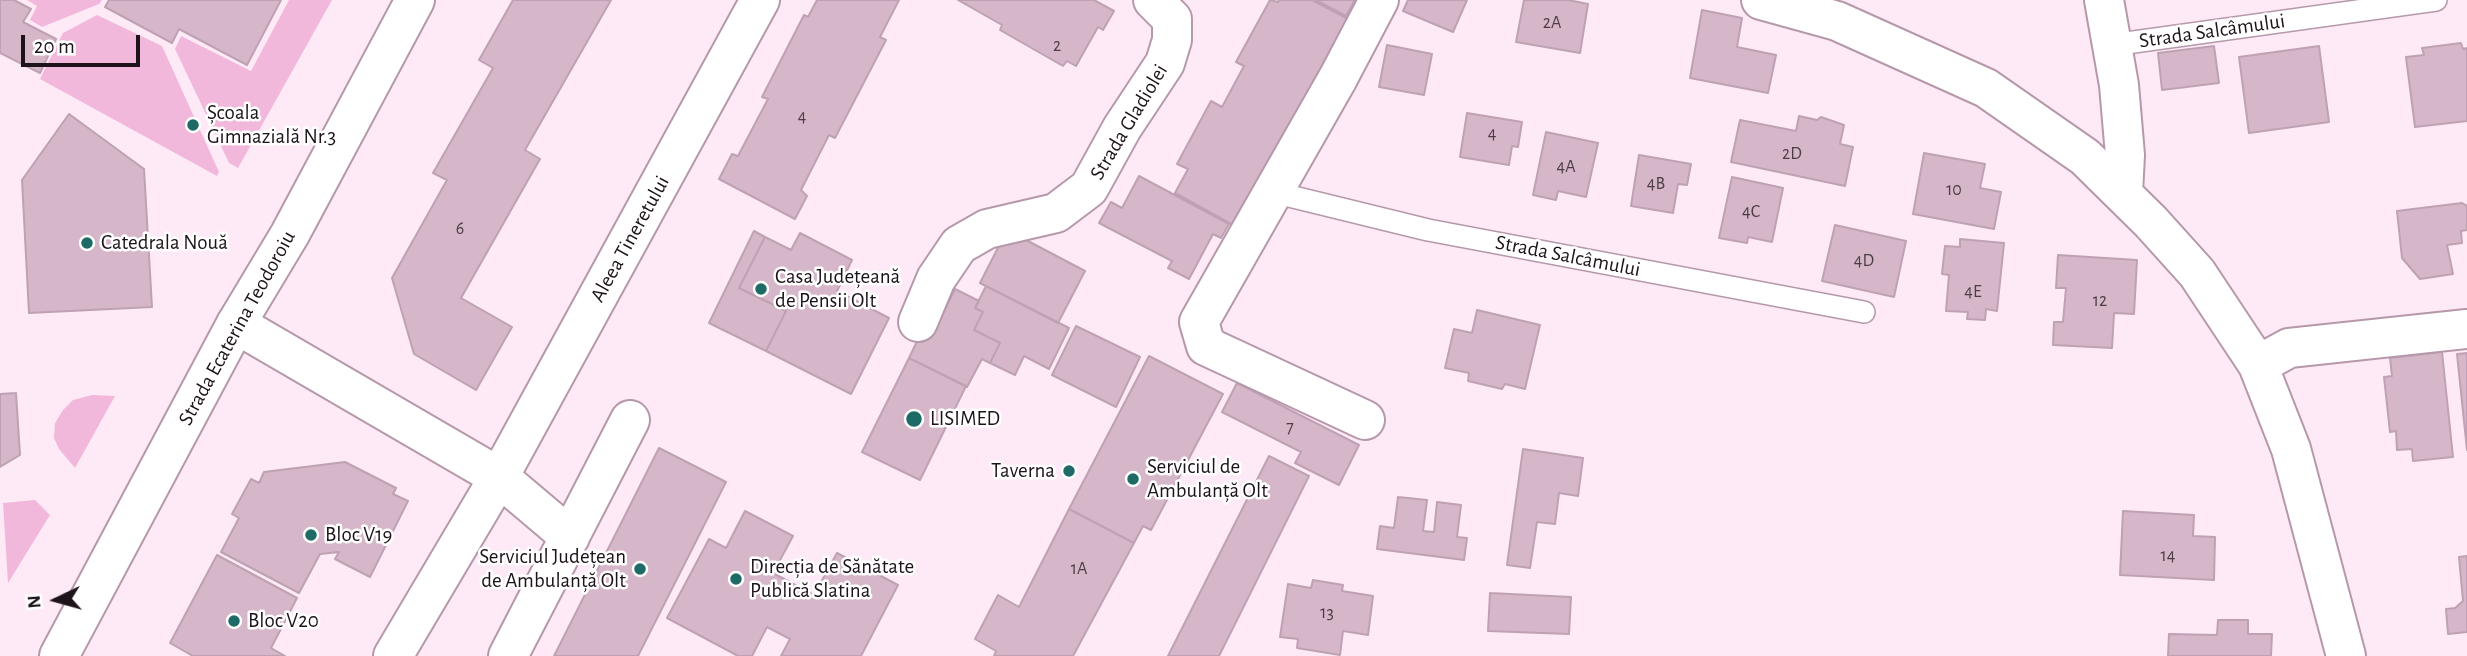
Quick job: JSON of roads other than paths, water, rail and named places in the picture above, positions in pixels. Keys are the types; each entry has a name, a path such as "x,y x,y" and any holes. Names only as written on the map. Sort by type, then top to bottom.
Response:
{"street":[{"name":"Strada Ecaterina Teodoroiu","path":"59,656 236,324 290,234 415,0"},
{"name":"Aleea Tineretului","path":"393,656 499,477 760,0"},
{"name":"Strada Gladiolei","path":"918,322 936,279 959,245 987,229 1056,213 1089,188 1122,128 1165,63 1172,40 1172,19 1153,0"},
{"path":"1365,420 1206,346 1199,323 1338,78 1379,0"},
{"path":"1761,0 1837,21 1986,88 2085,157 2151,222 2197,273 2258,365 2291,449 2346,656"},
{"name":"Strada Salcâmului","path":"2104,0 2119,85 2125,155 2123,194"},
{"path":"236,324 499,477 570,537"},
{"path":"2258,365 2289,348 2467,329"},
{"path":"508,656 630,421"}],"lane":[{"name":"Strada Salcâmului","path":"2112,45 2436,0"},
{"name":"Strada Salcâmului","path":"1273,192 1428,230 1864,312"}],"place":[{"name":"Școala Gimnazială Nr.3","path":"193,125"},
{"name":"Catedrala Nouă","path":"87,243"},
{"name":"Casa Județeană de Pensii Olt","path":"761,289"},
{"name":"LISIMED","path":"914,419"},
{"name":"Taverna","path":"1069,471"},
{"name":"Serviciul de Ambulanță Olt","path":"1133,479"},
{"name":"Bloc V19","path":"311,535"},
{"name":"Serviciul Județean de Ambulanță Olt","path":"640,569"},
{"name":"Direcția de Sănătate Publică Slatina","path":"736,579"},
{"name":"Bloc V20","path":"234,621"}]}
